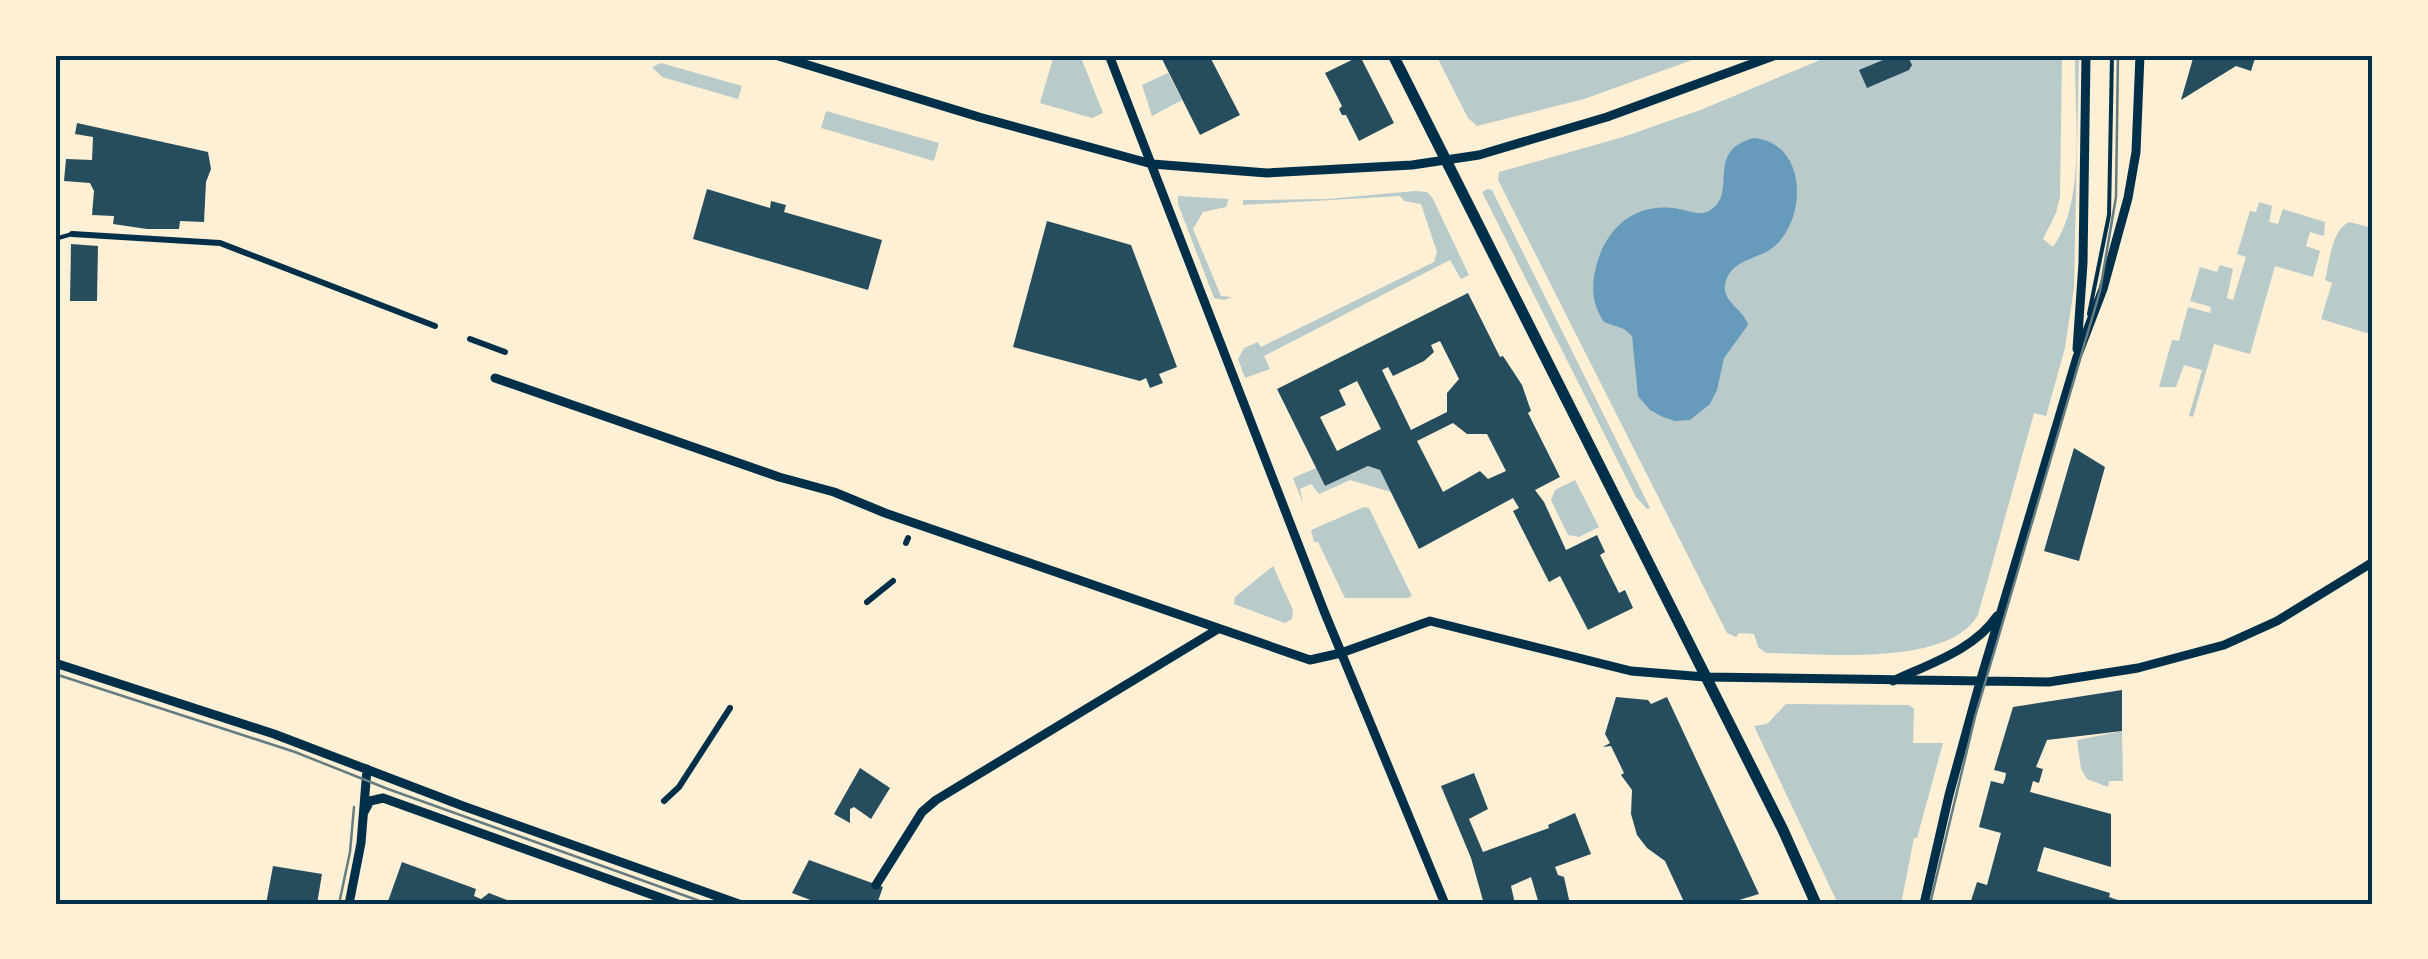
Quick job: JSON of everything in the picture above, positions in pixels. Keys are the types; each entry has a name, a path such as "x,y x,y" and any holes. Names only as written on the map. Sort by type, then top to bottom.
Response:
{"street":[{"path":"775,55 1152,164 1267,172 1320,172 1492,152 1607,118 1776,55"},
{"path":"1109,55 1342,653 1445,904"},
{"path":"1393,55 1783,830 1814,902"},
{"path":"2077,356 2083,263 2086,55"},
{"path":"1924,904 1980,682 2077,356 2103,289 2133,174 2140,55"},
{"path":"72,234 220,243 435,326"},
{"path":"470,339 505,352"},
{"path":"495,378 876,506 885,513 1310,660 1342,653 1430,621 1582,662 1705,678 2070,680 2210,649 2277,620 2373,562"},
{"path":"868,602 893,581"},
{"path":"1890,682 1965,646 1983,632 2002,608"},
{"path":"876,884 922,812 936,800 1218,629"},
{"path":"55,662 274,734 739,904"},
{"path":"664,801 679,787 730,708"},
{"path":"350,904 367,769"},
{"path":"364,812 370,800 383,798 678,904"}],"lane":[{"path":"2077,356 2096,291 2109,215 2112,55"},
{"path":"55,238 72,234"}],"shaded area":[{"path":"1054,55 1080,55 1103,113 1092,118 1040,103"},
{"path":"1436,55 1706,55 1584,99 1477,126 1468,118"},
{"path":"1832,55 2062,55 2060,197 2043,239 2053,247 2064,228 2075,181 2075,55 2079,55 2074,287 2065,348 2046,416 2034,413 1978,615 1962,632 1912,650 1848,655 1766,653 1758,647 1754,634 1739,633 1736,637 1727,633 1498,180 1499,172 1623,137 1703,109"},
{"path":"661,63 742,86 738,99 662,77 652,67"},
{"path":"1168,73 1182,100 1152,116 1142,85"},
{"path":"826,111 939,143 934,161 821,128"},
{"path":"1492,190 1650,508 1636,497 1482,192"},
{"path":"1427,192 1432,197 1469,275 1461,279 1450,260 1264,356 1270,369 1245,378 1238,359 1244,348 1258,342 1261,347 1434,262 1437,252 1421,204 1404,201 1400,196 1243,205 1243,200 1328,199"},
{"path":"1178,196 1229,199 1226,207 1203,212 1193,229 1221,296 1232,297 1214,298"},
{"path":"2259,202 2272,206 2269,222 2278,224 2283,209 2325,222 2324,236 2310,232 2306,246 2320,251 2313,277 2275,266 2250,354 2214,344 2193,417 2189,416 2202,370 2184,365 2176,387 2159,387 2172,340 2179,341 2188,307 2210,313 2211,307 2190,301 2200,267 2217,272 2220,265 2233,269 2227,298 2233,300 2246,257 2237,254 2250,211 2256,212"},
{"path":"2349,222 2373,228 2373,335 2321,319 2332,283 2325,280 2332,247 2338,232"},
{"path":"1368,466 1380,470 1391,492 1350,480 1319,494 1311,484 1300,489 1303,503 1293,478 1316,468 1325,486"},
{"path":"1575,480 1599,527 1579,537 1568,535 1551,500 1555,490"},
{"path":"1369,508 1412,596 1345,598 1318,542 1314,542 1311,530"},
{"path":"1273,566 1293,610 1292,619 1285,623 1234,604 1235,597"},
{"path":"1786,704 1909,705 1914,709 1913,743 1943,743 1914,838 1901,904 1838,904 1754,726 1767,724"},
{"path":"2122,731 2123,781 2109,781 2108,787 2087,779 2081,769 2077,740"}],"water":[{"path":"1754,138 1771,143 1792,165 1797,198 1794,215 1777,244 1731,271 1725,293 1748,325 1724,358 1710,404 1690,420 1675,421 1650,410 1638,396 1632,336 1604,322 1594,301 1597,263 1617,227 1638,213 1664,207 1698,213 1718,204 1730,152"}],"building":[{"path":"1160,55 1209,55 1240,115 1200,135"},
{"path":"1895,55 1908,57 1912,65 1909,70 1867,88 1859,70"},
{"path":"2194,55 2256,55 2251,71 2236,66 2181,100"},
{"path":"1360,56 1394,123 1359,141 1339,109 1342,106 1325,73"},
{"path":"77,123 208,152 211,169 206,182 204,222 180,221 179,229 147,229 113,224 114,216 92,215 94,191 90,183 64,181 66,159 92,160 93,137 75,134"},
{"path":"707,189 770,208 771,201 786,205 784,212 882,240 868,290 693,239"},
{"path":"1047,221 1131,245 1177,367 1159,374 1163,383 1150,388 1146,378 1140,381 1013,347"},
{"path":"71,244 98,246 97,301 70,301"},
{"path":"1468,293 1500,357 1522,385 1531,411 1528,413 1560,477 1535,490 1566,550 1597,535 1605,552 1600,555 1619,593 1625,590 1633,608 1588,630 1560,576 1549,582 1513,511 1519,508 1513,498 1419,549 1380,470 1368,466 1325,486 1277,389","holes":["1440,341 1459,379 1447,393 1447,412 1411,430 1382,370 1388,367 1393,376 1424,361 1434,352 1431,345","1357,381 1381,429 1337,451 1320,417 1346,405 1339,390","1453,423 1467,434 1487,434 1506,471 1488,479 1480,471 1443,492 1417,441"]},
{"path":"2074,448 2105,467 2079,561 2044,551"},
{"path":"2122,690 2122,731 2047,740 2036,767 2043,769 2039,783 2033,781 2030,792 2111,814 2111,867 2044,847 2037,871 2110,893 2109,897 2129,904 1970,904 1977,882 1987,885 2001,833 1979,827 1991,781 2003,784 2005,779 2006,773 1994,770 2013,707"},
{"path":"1616,697 1648,700 1651,704 1667,697 1759,894 1726,904 1685,904 1665,861 1637,835 1631,814 1632,790 1621,775 1624,773 1611,746 1603,747 1610,743 1605,734"},
{"path":"860,768 890,788 871,819 854,807 850,809 850,823 834,814"},
{"path":"1474,773 1488,809 1469,819 1483,852 1549,828 1548,825 1575,813 1591,854 1555,867 1558,875 1564,877 1570,904 1539,904 1531,877 1511,886 1515,904 1484,904 1471,858 1441,786"},
{"path":"809,860 883,887 877,904 821,904 792,893"},
{"path":"402,862 476,889 474,896 481,899 489,893 517,904 387,904"},
{"path":"273,866 322,874 317,904 266,904"}],"tram line":[{"path":"1930,904 1975,717 2100,291 2116,197 2118,55"},
{"path":"55,674 295,752 708,904"},
{"path":"339,904 354,807"}]}
